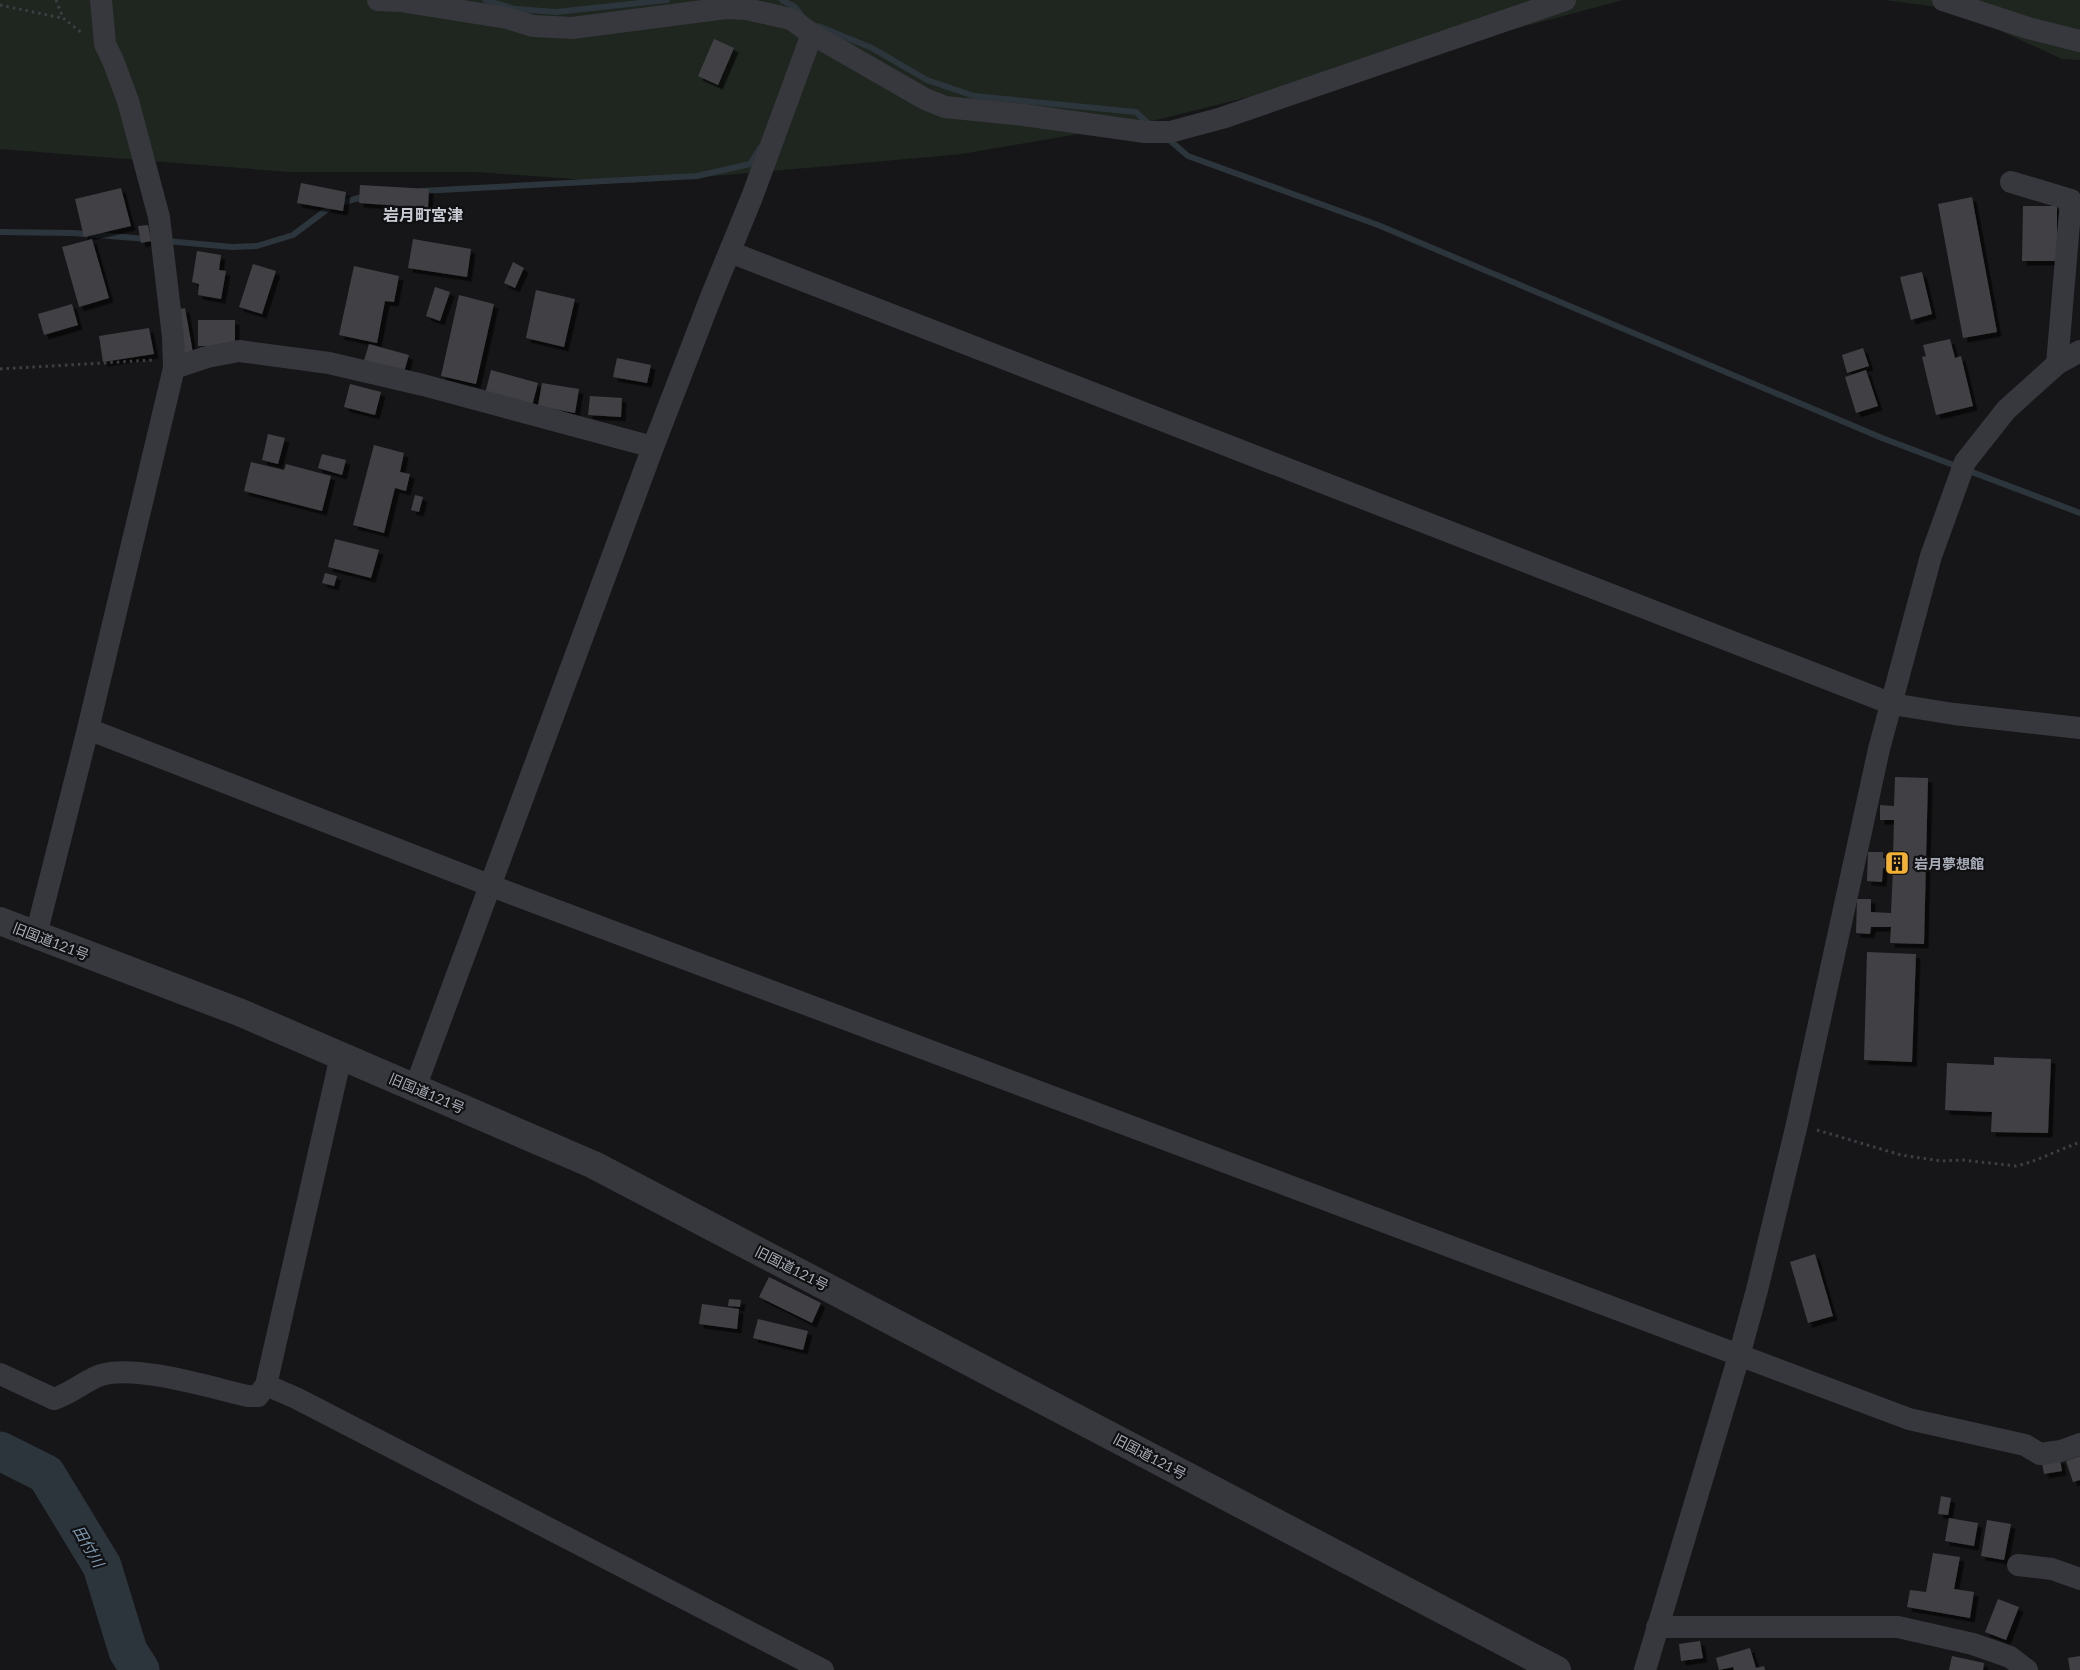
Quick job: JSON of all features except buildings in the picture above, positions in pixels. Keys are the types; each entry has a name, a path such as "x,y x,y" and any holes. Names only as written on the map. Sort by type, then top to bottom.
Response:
{"street":[{"path":"36,935 88,729 174,363 159,217 128,102 105,44 101,0"},
{"path":"378,0 400,1 507,18 533,26 572,28 726,8 746,9 792,19 812,34 925,99 945,107 1024,115 1145,132 1170,132 1222,118 1565,0"},
{"path":"1943,0 2028,28 2080,41"},
{"path":"415,1088 653,447 752,197 812,34"},
{"path":"2011,182 2071,200 2057,364"},
{"path":"730,252 1892,704 1954,714 2080,728"},
{"path":"174,363 239,351 329,363 423,385 653,447"},
{"path":"1645,1670 1739,1356 1797,1124 1879,749 1931,556 1965,462 2006,410 2057,364 2080,351"},
{"path":"88,729 489,886 1909,1419 2025,1445 2040,1454 2061,1451 2080,1444"},
{"name":"旧国道121号","path":"0,921 239,1012 594,1165 1557,1670"},
{"path":"0,1374 54,1399 66,1395 100,1375 114,1372 138,1372 248,1396 258,1396 266,1384 341,1056"},
{"path":"266,1384 823,1670"},
{"path":"2018,1565 2052,1569 2080,1579"},
{"path":"1657,1627 1898,1627 1973,1644 2010,1657 2027,1670"}],"path":[{"path":"56,0 63,18"},
{"path":"0,5 63,18 82,33 105,33"},
{"path":"0,369 174,363"},
{"path":"1797,1124 1901,1155 1942,1161 1963,1160 2016,1166 2031,1162 2080,1142"}],"shaded area":[{"path":"0,0 1623,0 1399,60 1148,122 962,154 630,183 476,172 289,172 0,149"},
{"path":"1884,0 2080,0 2080,60 2062,59 1953,9"}],"waterway":[{"path":"485,0 515,9 556,12 667,0"},
{"path":"782,0 795,7 803,17"},
{"path":"818,26 872,48 927,80 974,96 1136,112 1151,126"},
{"path":"1167,138 1188,156 1378,225 1882,438 2080,513"},
{"path":"421,191 697,176 750,164 760,148"},
{"path":"167,241 232,247 257,246 293,235 333,205 366,196"},
{"path":"0,232 73,233 147,239"},
{"name":"田付川","path":"0,1451 46,1474 102,1566 128,1651 140,1670"}],"place":[{"name":"岩月夢想館","path":"1897,863"}],"district":[{"name":"岩月町宮津","path":"423,214"}]}
